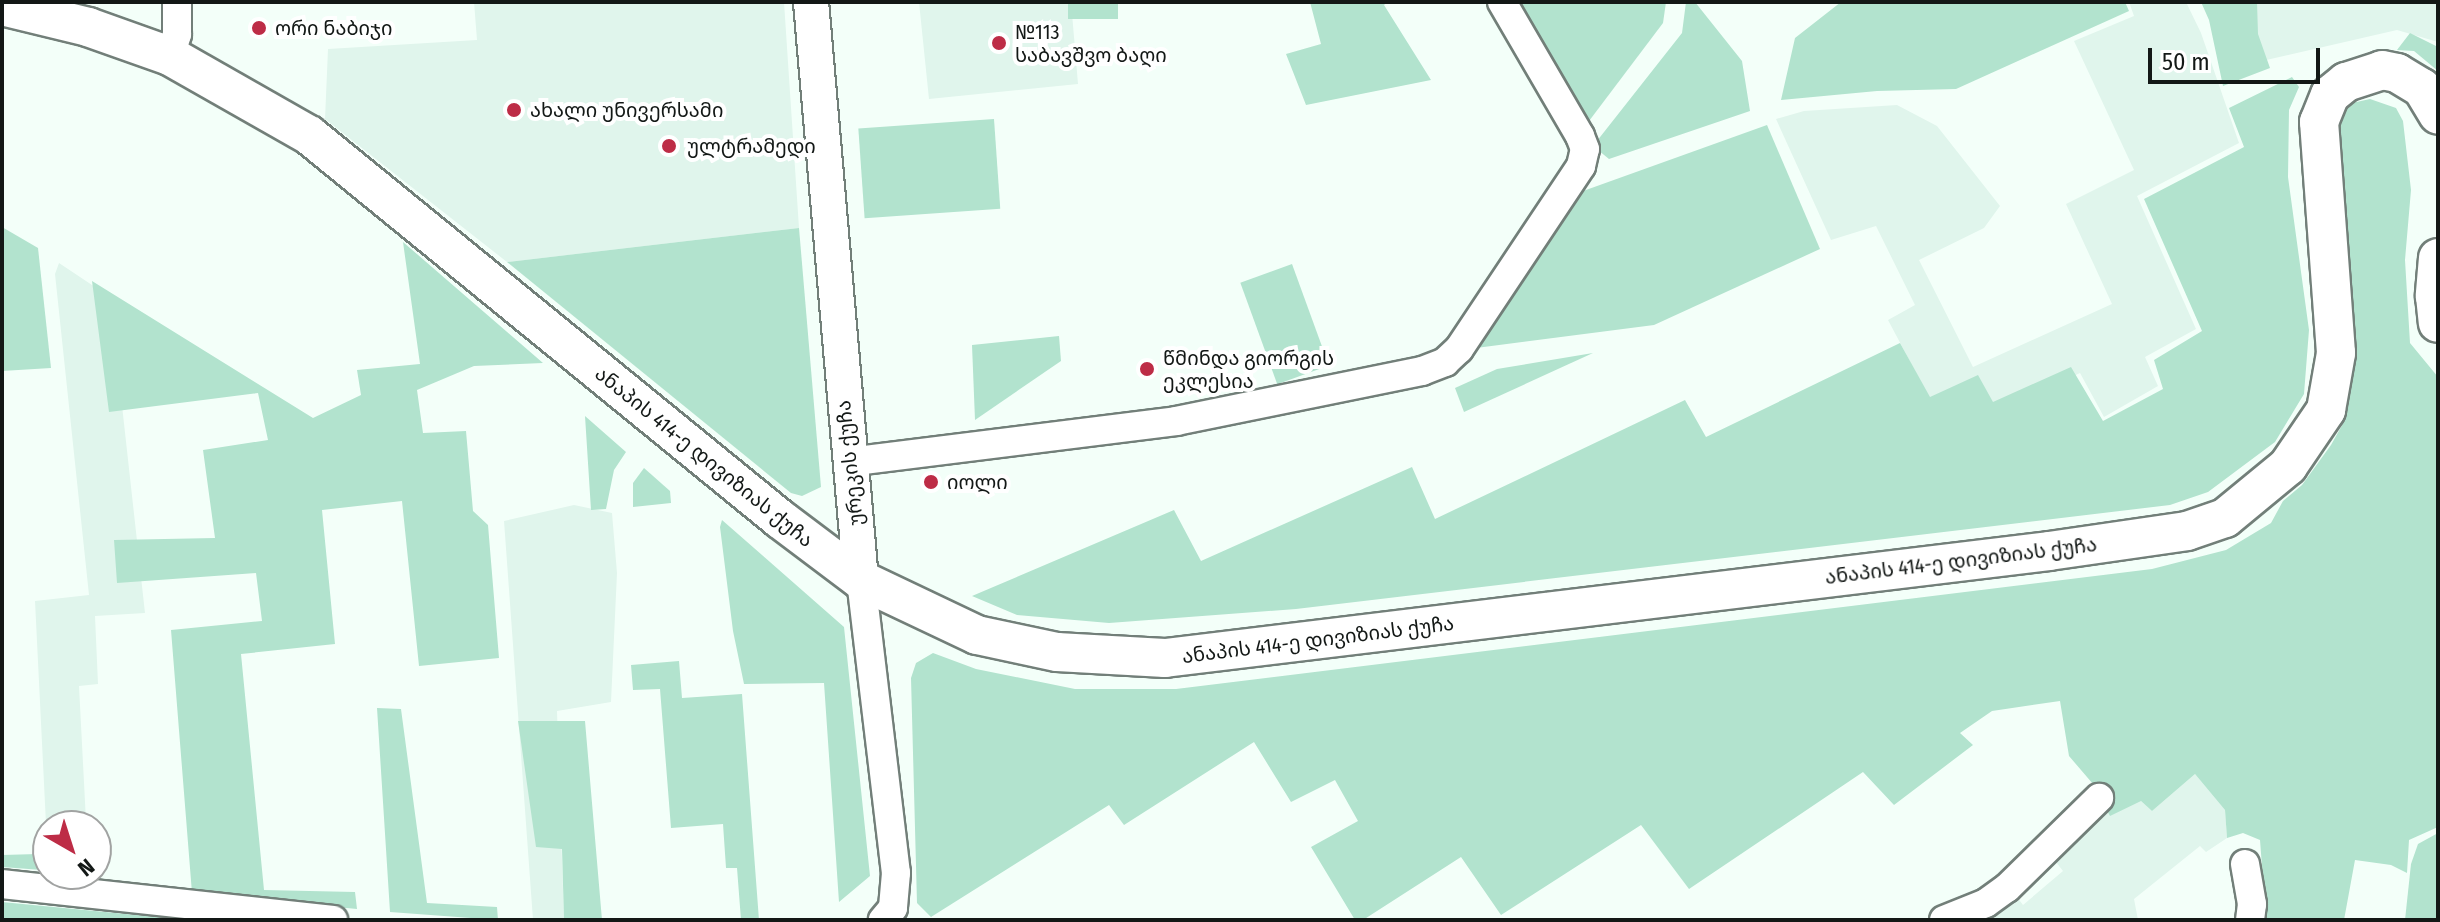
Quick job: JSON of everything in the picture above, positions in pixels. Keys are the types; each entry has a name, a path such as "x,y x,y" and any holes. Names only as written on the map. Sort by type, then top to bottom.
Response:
{"main road":[{"name":"ანაპის 414-ე დივიზიას ქუჩა","path":"2,6 127,39 170,56 272,111 348,163 780,519 861,580 977,635 1057,652 1165,658 2187,531 2225,518 2288,466 2326,410 2336,353 2319,122 2330,95 2346,82 2382,70 2397,73 2422,88 2438,115"},
{"path":"2438,258 2435,296 2438,323"}],"street":[{"path":"170,56 177,34 177,2"},
{"name":"ურეკის ქუჩა","path":"811,2 849,462 896,873 894,916"},
{"path":"849,462 1176,421 1422,371 1445,362 1459,349 1581,166 1585,149 1502,2"},
{"path":"1944,920 1986,903 2007,888 2099,798"},
{"path":"2245,864 2252,904 2250,920"},
{"path":"2,884 333,920"}],"shaded area":[{"path":"474,2 784,2 799,228 507,262 325,119 328,49 477,40"},
{"name":"№113 საბავშვო ბაღი","path":"919,2 1071,2 1078,84 929,99"},
{"path":"2129,2 2186,2 2201,33 2239,143 2137,196 2196,329 2145,357 2158,386 2104,417 2080,373 1949,435 1888,320 1915,305 1876,226 1831,240 1776,119 1804,111 1897,105 1937,126 2000,206 1984,228 1919,260 1973,367 2112,304 2066,204 2134,170 2074,41 2134,16"},
{"path":"2251,2 2438,2 2438,42 2397,30 2262,61"},
{"path":"59,263 110,297 145,613 95,616 98,684 79,686 85,810 45,810 35,601 89,595 55,274"},
{"path":"574,505 612,513 617,573 611,702 557,711 564,920 533,920 504,521"},
{"path":"2195,774 2225,810 2227,838 2206,852 2200,846 2134,899 2138,920 1961,920 2014,893 2023,905 2063,871 2052,857 2106,803 2141,801 2152,811"}],"green space":[{"path":"1068,2 1118,2 1118,19 1068,19"},
{"path":"1310,2 1387,2 1384,5 1431,80 1306,105 1286,54 1321,44"},
{"path":"1510,2 1666,2 1663,23 1583,129"},
{"path":"1686,2 1695,2 1742,61 1750,111 1609,159 1593,146 1682,33"},
{"path":"1841,2 2125,2 2129,11 1956,89 1877,91 1781,100 1795,38"},
{"path":"2201,2 2257,2 2258,34 2270,68 2223,86 2209,20"},
{"path":"2410,33 2438,47 2438,71 2414,51 2397,50"},
{"path":"2292,77 2299,87 2289,110 2288,177 2309,330 2304,394 2275,442 2208,492 2170,505 1296,609 1109,623 1017,615 972,596 1174,510 1201,561 1412,467 1435,519 1685,400 1706,437 1900,343 1930,397 1978,375 1993,402 2071,367 2103,421 2163,389 2154,360 2202,331 2144,199 2244,147 2229,108"},
{"path":"2370,99 2396,108 2403,121 2411,190 2405,260 2410,343 2438,377 2438,827 2409,840 2407,873 2391,865 2355,860 2344,920 2266,920 2260,840 2243,833 2227,838 2225,810 2195,774 2152,811 2141,801 2110,816 2093,784 2069,756 2060,701 1992,711 1960,733 1973,745 1894,805 1863,772 1689,889 1641,825 1501,915 1461,857 1363,920 1355,920 1311,847 1358,821 1335,780 1291,802 1254,742 1124,825 1109,805 931,917 917,903 911,678 916,663 933,653 976,669 1075,689 1176,689 2152,569 2226,550 2271,523 2283,501 2302,485 2331,445 2345,420 2353,352 2338,117 2352,103"},
{"path":"994,119 1000,209 865,218 858,128"},
{"path":"1767,125 1820,249 1654,325 1476,348 1572,195"},
{"path":"2,227 38,248 51,368 2,371"},
{"path":"799,228 821,487 802,496 791,493 507,262"},
{"path":"403,242 543,363 474,366 417,390 423,433 466,431 473,511 488,525 499,658 419,666 402,501 322,510 335,644 241,654 264,890 355,892 357,909 192,893 171,630 262,621 256,573 117,583 114,540 215,538 203,450 268,440 258,393 109,412 92,281 313,418 361,395 357,370 420,364"},
{"path":"1292,264 1329,365 1277,384 1240,283"},
{"path":"1059,336 1061,361 975,420 972,345"},
{"path":"1593,353 1464,412 1455,388 1497,369"},
{"path":"585,416 626,452 614,470 606,509 591,510"},
{"path":"644,468 670,491 671,503 633,507 633,483"},
{"path":"722,520 844,627 870,876 839,902 824,683 744,684 733,631 720,527"},
{"path":"679,661 682,698 742,694 759,920 741,920 737,868 726,868 723,824 671,828 660,689 633,690 631,665"},
{"path":"377,708 401,709 427,903 497,907 498,920 390,912"},
{"path":"518,721 585,721 602,920 564,920 562,849 536,847"},
{"path":"2438,833 2438,920 2405,920 2411,864 2418,844"},
{"path":"32,854 32,869 2,867 2,855"},
{"path":"2,902 188,920 2,920"}],"place":[{"name":"ორი ნაბიჯი","path":"259,28"},
{"name":"№113 საბავშვო ბაღი","path":"999,43"},
{"name":"ახალი უნივერსამი","path":"514,110"},
{"name":"ულტრამედი","path":"669,146"},
{"name":"წმინდა გიორგის ეკლესია","path":"1147,369"},
{"name":"იოლი","path":"931,482"}]}
